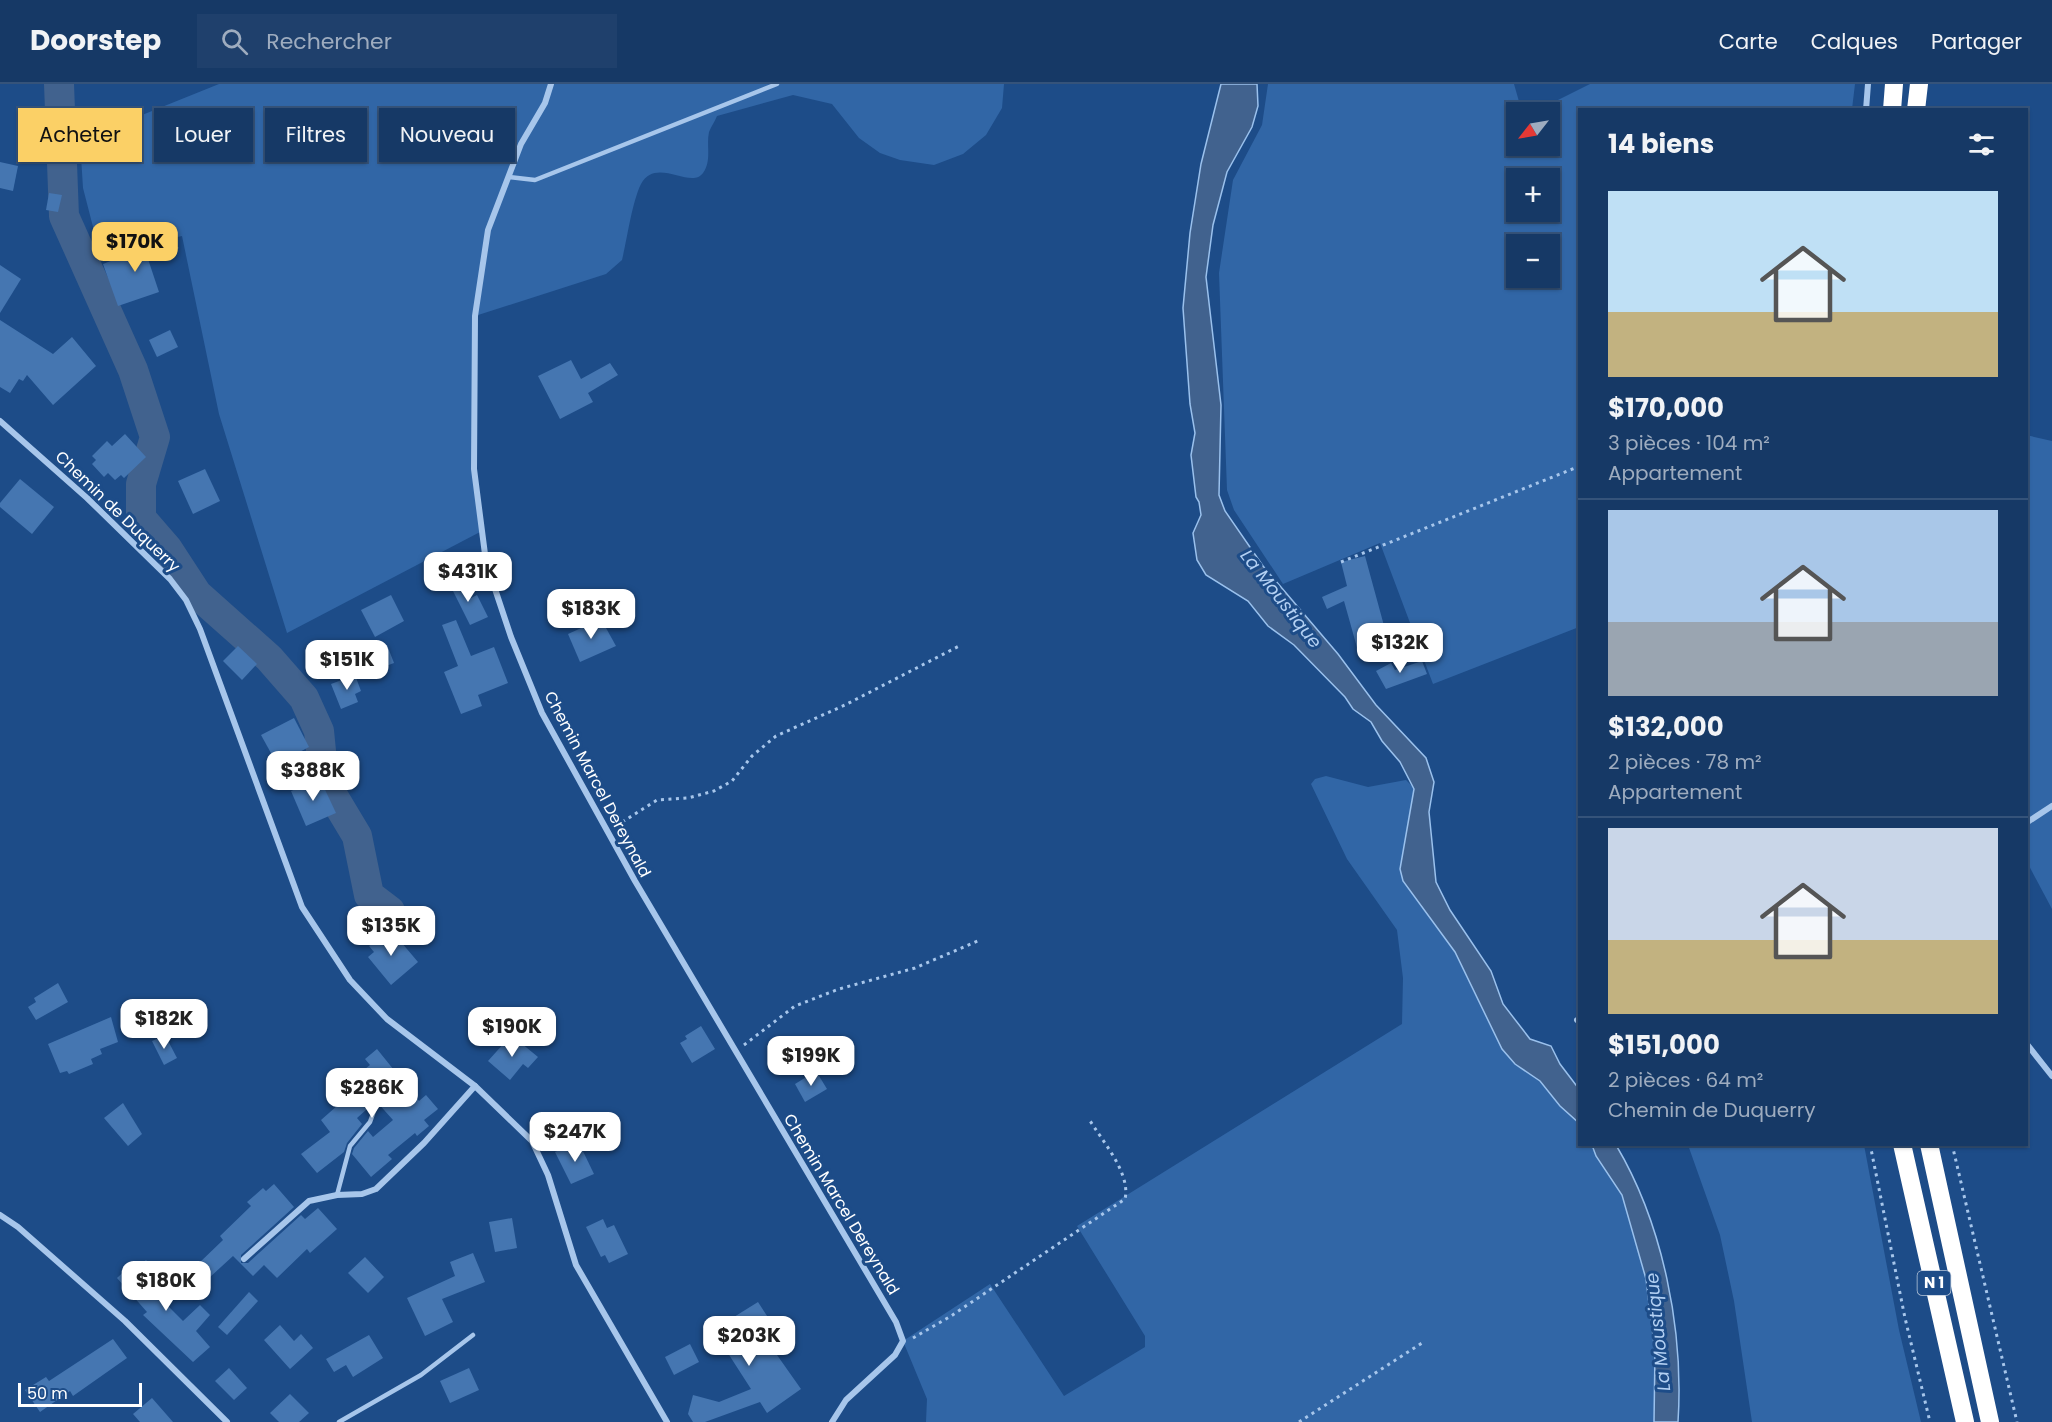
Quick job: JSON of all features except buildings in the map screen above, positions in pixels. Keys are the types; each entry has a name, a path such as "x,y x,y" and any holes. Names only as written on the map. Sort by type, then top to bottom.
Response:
{"highway":[{"path":"1892,108 1894,84"},
{"path":"1916,108 1919,84"},
{"name":"N 1","path":"1902,1146 1965,1422"},
{"name":"N 1","path":"1929,1146 1990,1422"}],"street":[{"name":"Chemin Marcel Dereynald","path":"551,84 545,103 521,144 488,230 475,316 474,469 480,532 486,562 524,670 542,713 605,827 896,1322 903,1341"},
{"path":"1866,108 1868,84"},
{"name":"Chemin de Duquerry","path":"0,421 87,498 176,586 200,629 302,907 357,988 387,1018 475,1086 531,1141 548,1175 576,1265 667,1422"},
{"path":"2028,822 2052,806"},
{"path":"2028,1046 2052,1076"},
{"path":"244,1259 309,1201 337,1195 362,1194 376,1189 424,1143 475,1086"},
{"path":"0,1215 18,1227 125,1321 227,1422"},
{"path":"832,1422 846,1400 895,1355 903,1341"}],"lane":[{"path":"509,177 535,180 777,84"},
{"path":"337,1195 350,1146 370,1122 375,1108"},
{"path":"339,1422 422,1375 473,1335"}],"path":[{"path":"1341,562 1578,467"},
{"path":"605,827 620,825 657,800 688,798 714,791 732,781 752,756 776,736 845,705 961,645"},
{"path":"735,1050 795,1006 839,988 915,968 980,940"},
{"path":"903,1341 951,1316 1125,1199 1128,1190 1125,1178 1089,1119"},
{"path":"1870,1146 1905,1318 1930,1422"},
{"path":"1952,1146 2017,1422"},
{"path":"1299,1422 1422,1343"}],"shaded area":[{"path":"219,84 1004,84 1002,108 986,135 963,154 934,165 900,160 880,153 859,138 832,104 793,95 717,116 709,132 708,158 703,173 698,177 690,178 655,173 647,176 641,184 632,211 622,260 606,274 475,316 473,412 480,532 287,633 219,414 182,236 100,254 83,188 81,162 142,162 142,115 154,110 154,162 253,162 253,108 159,108"},
{"path":"1268,84 1514,84 1519,102 1506,102 1506,156 1560,156 1560,102 1554,102 1590,84 1855,84 1852,108 1578,108 1578,627 1433,684 1380,543 1283,584 1234,510 1227,490 1219,273 1233,180 1262,125"},
{"path":"2028,435 2052,441 2052,909 2028,864"},
{"path":"1326,776 1368,787 1406,780 1414,788 1400,869 1403,881 1455,952 1502,1049 1515,1064 1540,1081 1560,1106 1577,1118 1578,1146 1592,1146 1596,1156 1622,1195 1646,1279 1655,1352 1654,1422 926,1422 927,1399 903,1341 990,1284 1064,1396 1145,1347 1145,1336 1077,1226 1402,1024 1403,978 1397,930 1347,859 1311,784 1315,779"},
{"path":"1688,1146 1864,1146 1899,1330 1921,1422 1752,1422 1734,1301 1720,1235"}],"water":[{"name":"La Moustique","path":"1221,84 1257,84 1258,106 1252,127 1227,172 1213,225 1206,277 1221,405 1219,495 1225,511 1263,566 1338,654 1376,705 1426,758 1434,782 1429,812 1436,882 1450,910 1491,971 1503,1004 1530,1039 1551,1046 1560,1064 1578,1088 1578,1122 1560,1106 1540,1081 1515,1064 1502,1049 1455,952 1403,881 1400,869 1414,789 1400,762 1382,741 1371,722 1353,709 1345,697 1294,645 1268,626 1248,601 1206,575 1197,560 1193,533 1201,515 1196,497 1191,455 1195,433 1190,404 1183,308 1190,233 1201,164"},
{"name":"La Moustique","path":"1592,1146 1617,1146 1632,1176 1658,1243 1673,1315 1679,1387 1678,1422 1654,1422 1655,1352 1646,1279 1622,1195 1596,1156"}],"waterway":[{"path":"59,84 64,216 133,370 155,437 141,484 141,518 167,548 197,594 269,658 304,698 319,731 324,781 357,836 369,895 390,911"}]}
